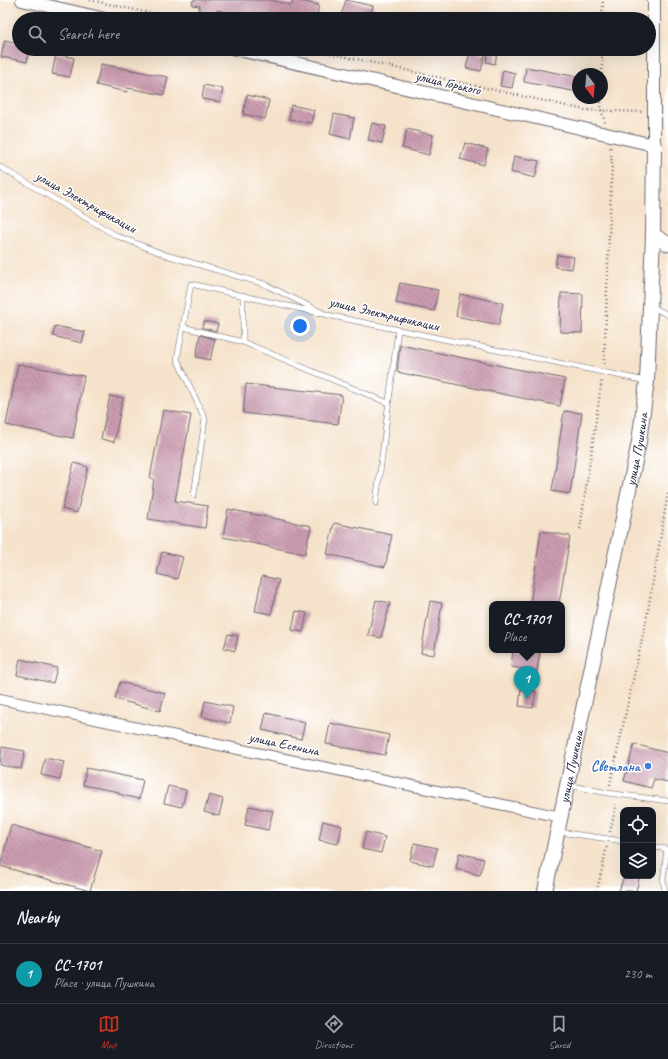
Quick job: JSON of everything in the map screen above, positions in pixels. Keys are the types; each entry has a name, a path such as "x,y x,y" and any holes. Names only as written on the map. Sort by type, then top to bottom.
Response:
{"main road":[{"name":"улица Пушкина","path":"545,891 639,442 647,382 653,235 654,145"},
{"path":"653,235 668,244"}],"street":[{"path":"22,0 74,12"},
{"name":"улица Пушкина","path":"654,0 654,12"},
{"name":"улица Горького","path":"265,56 654,145"},
{"name":"улица Пушкина","path":"654,56 654,145"},
{"name":"улица Есенина","path":"0,699 561,817"}],"lane":[{"name":"улица Электрификации","path":"0,167 117,236 166,255 264,284 328,315 647,382"},
{"path":"194,495 206,419 177,359 191,284 328,315"},
{"path":"243,295 243,342"},
{"path":"650,305 668,315"},
{"path":"183,327 243,342 388,403"},
{"path":"376,502 398,330"},
{"path":"568,785 608,793 668,801"},
{"path":"558,832 620,841"},
{"path":"656,847 667,849 663,880 665,891"}],"path":[{"path":"90,0 144,12"},
{"path":"602,12 603,0"},
{"path":"342,56 585,110 601,109 654,112"},
{"path":"602,56 602,68"},
{"path":"580,529 603,372 612,163 609,135 601,109 601,104"},
{"path":"597,891 616,806 608,793 647,616 668,493"}],"building":[{"path":"193,0 270,0 292,5 293,0 295,0 319,5 318,12 226,12 217,10 216,12 208,12 199,10 200,6 192,5"},
{"path":"346,0 373,6 372,12 342,12"},
{"path":"5,40 12,42 12,56 28,56 27,62 1,57"},
{"path":"56,56 74,58 70,77 52,74"},
{"path":"469,56 485,56 481,71 466,68"},
{"path":"487,56 496,56 495,64 486,62"},
{"path":"101,64 168,77 164,95 128,88 127,92 96,85"},
{"path":"526,67 572,76 572,91 524,82"},
{"path":"503,70 515,73 512,88 500,86"},
{"path":"204,85 223,89 220,102 202,99"},
{"path":"247,95 269,100 265,119 243,114"},
{"path":"291,105 314,110 311,123 289,119"},
{"path":"334,114 354,118 350,139 330,134"},
{"path":"372,123 386,126 382,143 368,140"},
{"path":"407,129 433,135 429,155 402,148"},
{"path":"465,143 488,149 484,165 460,159"},
{"path":"514,156 539,161 535,178 511,172"},
{"path":"557,255 574,257 572,269 555,267"},
{"path":"400,283 438,290 434,311 396,303"},
{"path":"561,293 583,294 582,333 560,332"},
{"path":"460,294 503,303 499,325 456,316"},
{"path":"204,321 218,324 216,331 202,328"},
{"path":"55,326 85,332 82,343 53,336"},
{"path":"200,335 215,339 210,360 196,357"},
{"path":"400,345 565,379 560,406 397,372"},
{"path":"18,364 84,376 73,438 6,425"},
{"path":"246,384 342,395 338,424 243,413"},
{"path":"110,396 123,398 114,442 101,439"},
{"path":"163,410 191,415 175,501 208,506 205,528 148,519 154,479 150,478"},
{"path":"564,411 582,413 570,494 552,491"},
{"path":"74,463 88,467 77,513 62,509"},
{"path":"228,509 311,526 305,554 223,537"},
{"path":"334,523 392,535 385,567 327,554"},
{"path":"541,531 570,536 559,601 530,601"},
{"path":"162,552 183,557 177,579 157,574"},
{"path":"262,576 279,580 271,614 255,611"},
{"path":"376,600 390,603 381,638 368,635"},
{"path":"430,601 442,603 434,655 421,653"},
{"path":"296,611 307,613 303,632 292,630"},
{"path":"228,634 238,636 235,651 224,648"},
{"path":"513,653 540,653 537,671 511,667"},
{"path":"20,659 57,668 53,683 17,675"},
{"path":"120,682 165,693 160,711 115,699"},
{"path":"521,689 536,691 533,708 519,706"},
{"path":"205,701 233,707 230,723 202,717"},
{"path":"266,713 305,722 301,739 262,730"},
{"path":"330,723 389,735 385,755 326,744"},
{"name":"Светлана","path":"634,744 668,753 668,782 654,779 651,788 624,781"},
{"path":"2,747 25,751 21,769 0,765"},
{"path":"45,758 64,762 60,779 41,775"},
{"path":"86,768 143,780 139,799 118,794 119,792 83,785"},
{"path":"168,786 186,790 182,807 164,803"},
{"path":"209,795 223,799 219,816 204,812"},
{"path":"249,806 273,811 268,830 245,825"},
{"path":"323,821 342,826 338,844 319,840"},
{"path":"11,825 102,851 90,891 0,866"},
{"path":"366,832 385,837 381,853 362,849"},
{"path":"414,843 437,848 433,866 410,861"},
{"path":"459,853 484,859 480,875 456,869"},
{"path":"623,879 639,879 636,891 619,891"}],"place":[{"name":"СС-1701","path":"527,699"},
{"name":"Светлана","path":"648,766"}]}
